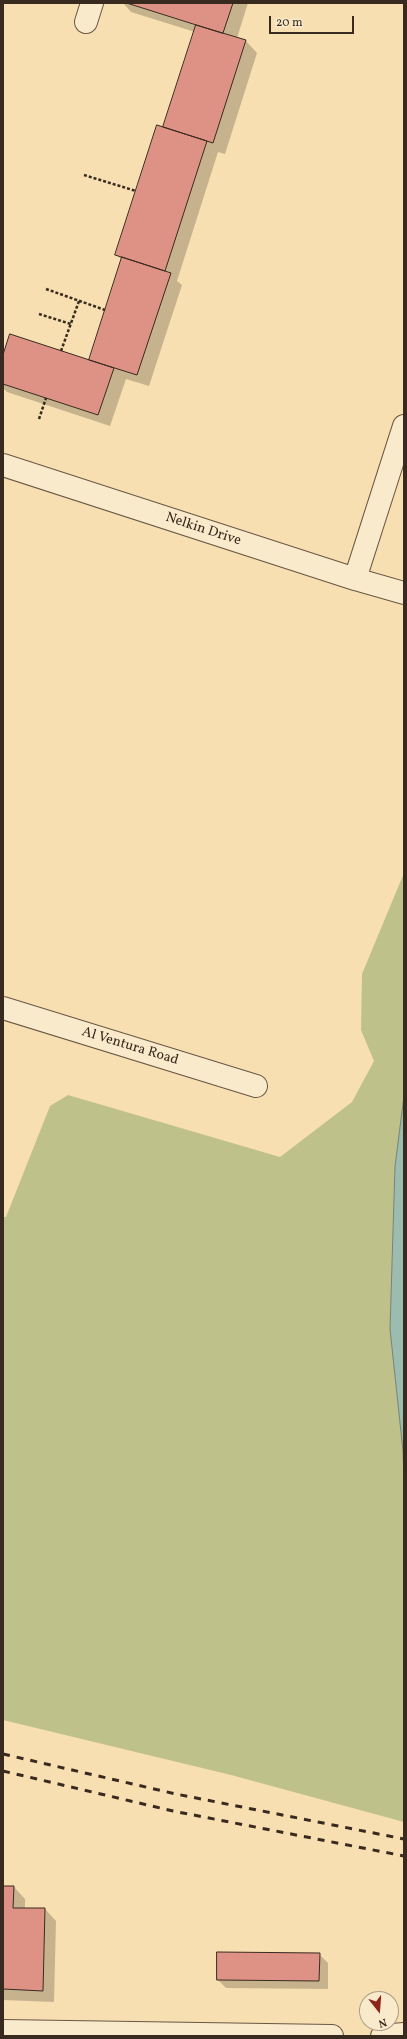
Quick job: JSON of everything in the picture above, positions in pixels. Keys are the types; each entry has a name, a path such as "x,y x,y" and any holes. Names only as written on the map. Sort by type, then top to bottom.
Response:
{"street":[{"path":"355,579 404,426"},
{"name":"Nelkin Drive","path":"3,465 355,579 404,593"},
{"name":"Al Ventura Road","path":"3,1008 256,1086"},
{"path":"3,2031 332,2036"},
{"path":"382,2036 404,2034"}],"path":[{"path":"84,175 136,191"},
{"path":"46,289 105,310"},
{"path":"62,351 79,300"},
{"path":"39,314 71,324"},
{"path":"40,419 46,398"}],"green space":[{"path":"404,873 404,1096 395,1167 390,1329 403,1451 404,1481 404,1822 231,1775 3,1720 3,1217 6,1217 50,1106 68,1095 280,1157 352,1102 374,1061 361,1030 362,974"}],"shaded area":[{"path":"404,1096 404,1481 403,1451 390,1329 395,1167"}],"building":[{"path":"127,3 233,3 223,33"},
{"path":"196,25 246,40 213,143 163,127"},
{"path":"157,125 207,141 165,271 115,255"},
{"path":"122,257 171,273 137,375 89,360"},
{"path":"10,334 114,368 98,415 3,384 3,355"},
{"path":"3,1886 14,1886 13,1908 45,1908 43,1991 3,1989"},
{"path":"217,1952 320,1953 319,1981 217,1980"}],"railway":[{"path":"3,1754 176,1794 404,1839"},
{"path":"3,1771 173,1811 404,1856"}]}
